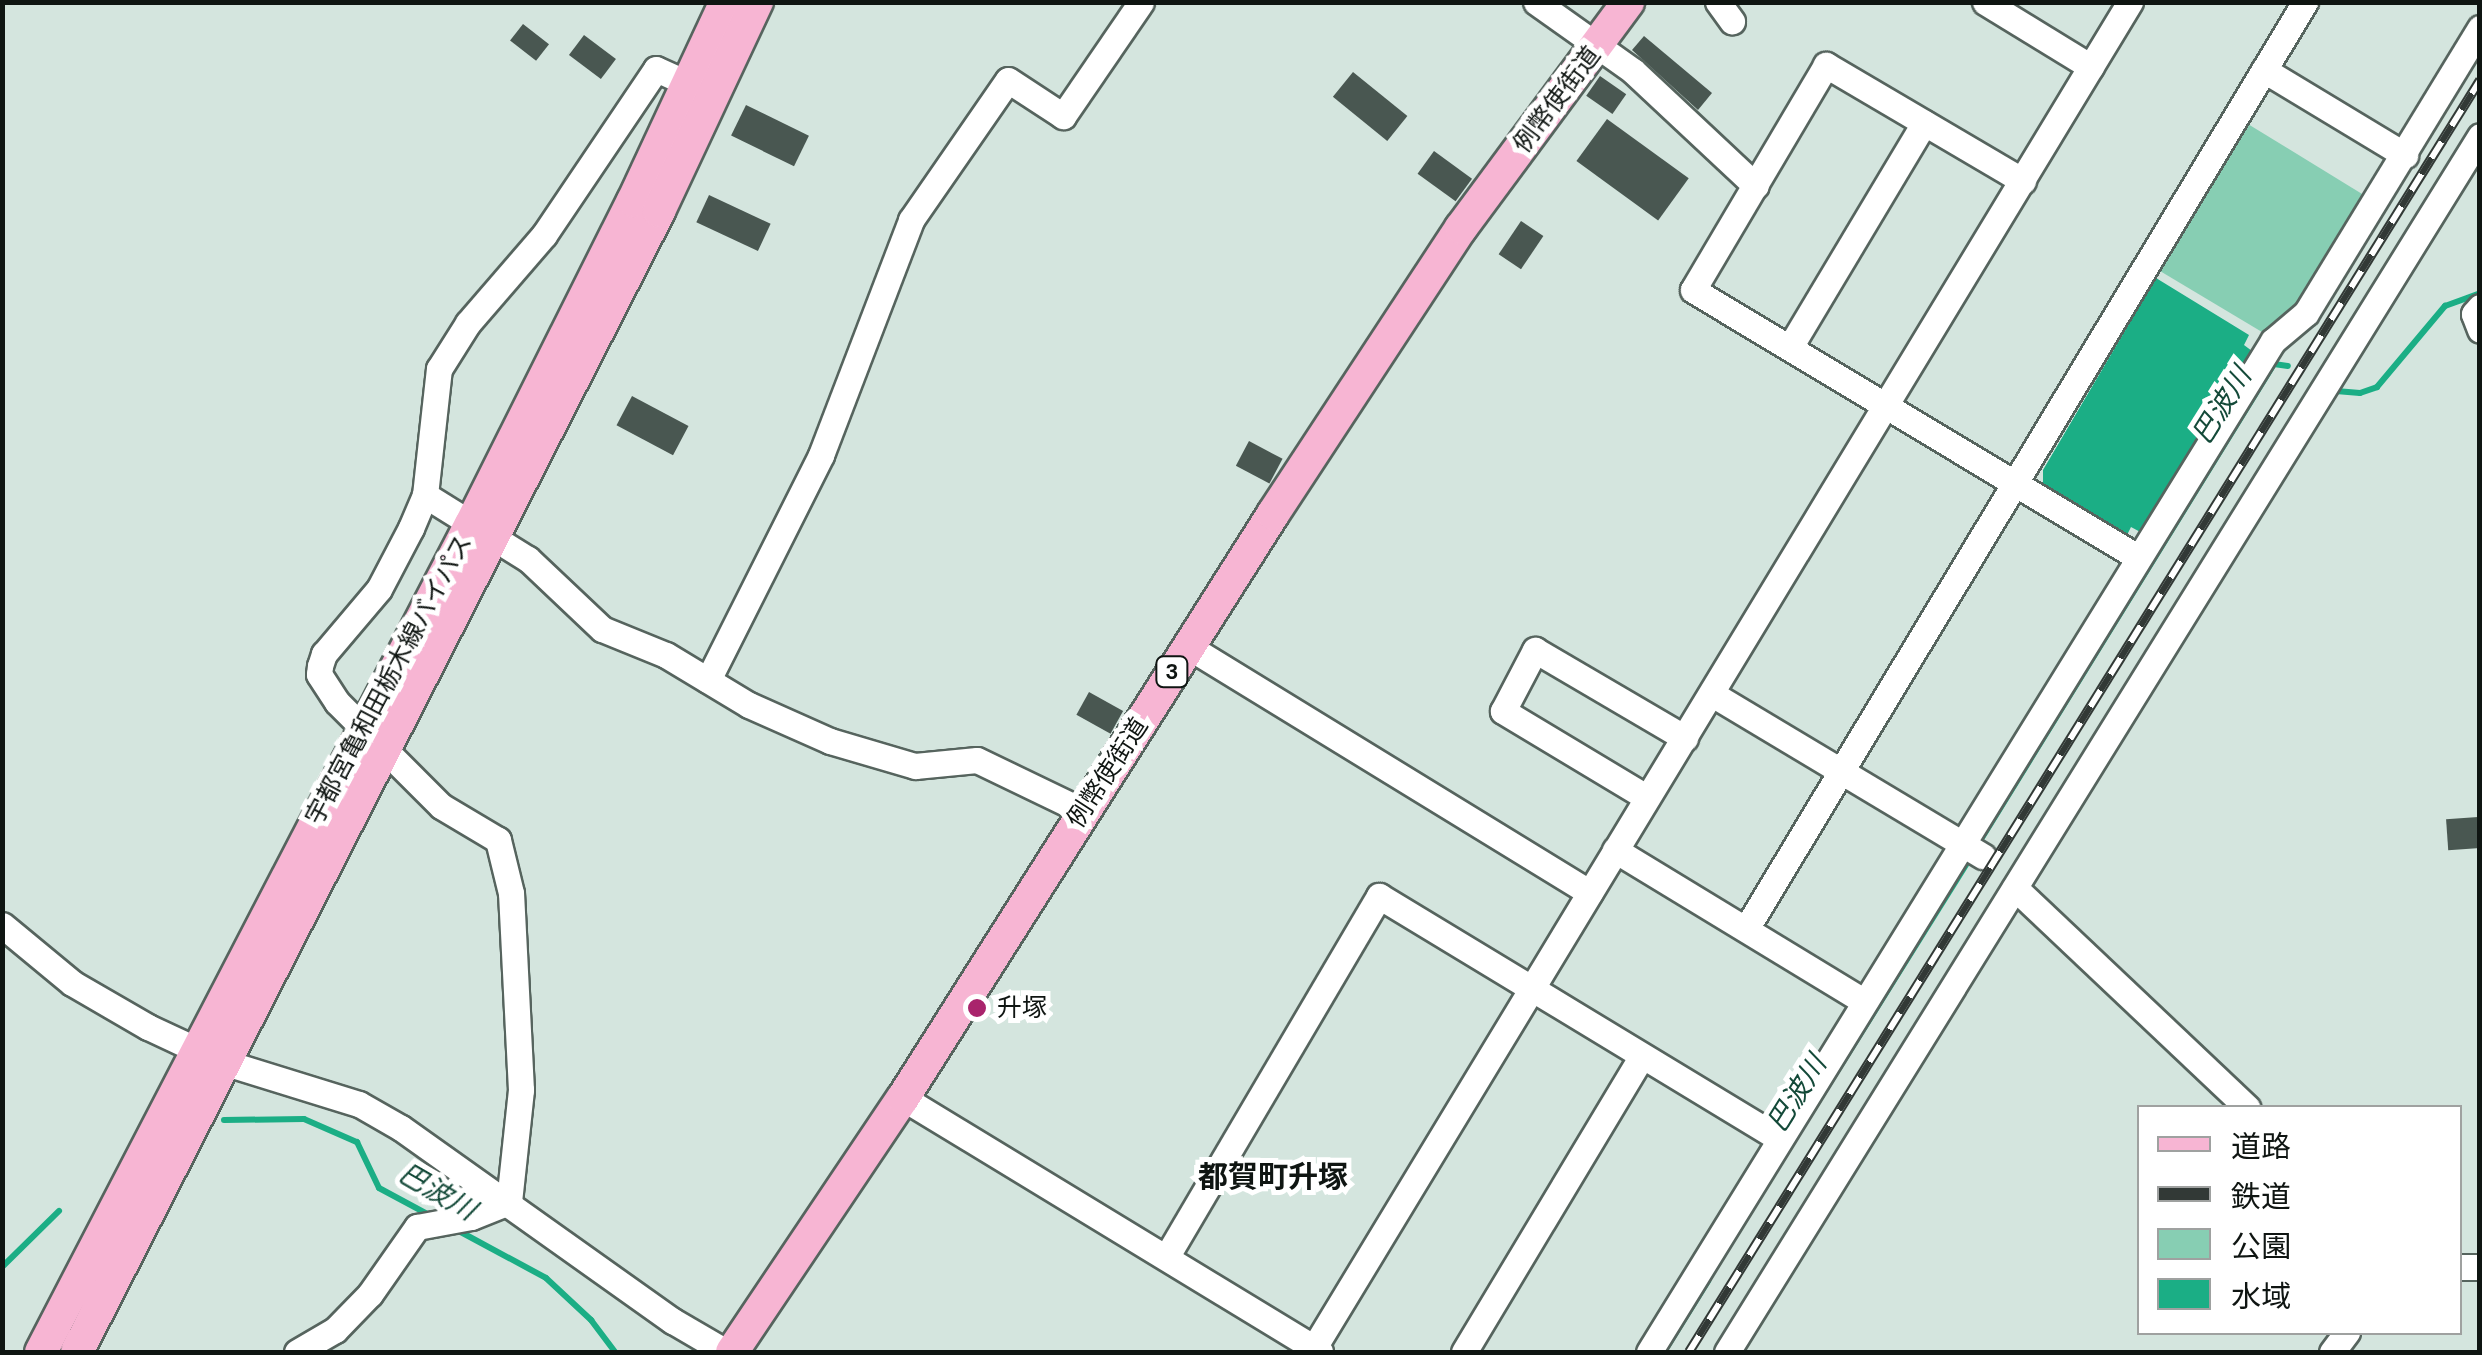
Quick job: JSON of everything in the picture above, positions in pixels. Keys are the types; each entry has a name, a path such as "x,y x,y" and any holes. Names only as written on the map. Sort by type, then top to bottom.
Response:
{"main road":[{"name":"宇都宮亀和田栃木線バイパス","path":"702,90 726,2"},
{"name":"宇都宮亀和田栃木線バイパス","path":"41,1352 210,1056 482,531 702,90 757,2"},
{"name":"例幣使街道","path":"729,1352 903,1098 1188,647 1461,228 1628,2"},
{"name":"宇都宮亀和田栃木線バイパス","path":"76,1352 210,1056"}],"street":[{"path":"708,680 821,456 911,220 1008,80 1064,116 1141,2"},
{"path":"1536,2 1633,72 1756,186"},
{"path":"1986,2 2091,67"},
{"path":"903,1098 1317,1349 1646,797 2130,2"},
{"path":"1746,929 2264,70 2292,7"},
{"path":"1649,1352 1864,1001 1973,850 2139,558 2272,341 2306,313 2480,28"},
{"path":"2022,181 1826,65 1693,290 2139,558"},
{"path":"509,1202 521,1090 510,893 498,840 441,806 337,702 318,674 324,654 378,589 425,494 439,369 468,323 544,235 656,70 702,90"},
{"path":"2264,70 2405,155"},
{"path":"1790,347 1924,123"},
{"path":"1727,1352 2015,888 2472,167 2480,136"},
{"path":"2480,307 2474,314 2480,330"},
{"path":"425,494 553,579 602,629 666,655 750,705 830,740 915,766 977,760 1083,811"},
{"path":"1188,647 1590,893"},
{"path":"1646,797 1502,711 1535,650 1685,738"},
{"path":"1712,694 1973,850"},
{"path":"1615,850 1864,1001"},
{"path":"2015,888 2245,1105"},
{"path":"1167,1256 1379,896 1779,1138"},
{"path":"2,926 72,983 210,1056 358,1104 509,1202 673,1320 729,1352"},
{"path":"1464,1352 1642,1056"},
{"path":"297,1352 335,1330 370,1294 417,1227 471,1218 509,1202"}],"green space":[{"path":"2243,121 2367,197 2301,305 2267,335 2155,268"}],"water":[{"path":"2156,278 2249,335 2244,345 2252,351 2144,534 2131,527 2126,537 2043,486 2043,470"}],"building":[{"path":"523,24 549,44 536,61 510,41"},
{"path":"584,35 616,59 601,79 569,55"},
{"path":"1644,36 1712,93 1698,110 1632,50"},
{"path":"1353,72 1407,116 1387,141 1333,97"},
{"path":"1600,76 1626,94 1612,114 1586,96"},
{"path":"746,105 809,136 794,166 731,136"},
{"path":"1607,119 1689,178 1658,220 1576,161"},
{"path":"1434,151 1472,179 1456,201 1418,174"},
{"path":"709,195 771,224 758,251 696,222"},
{"path":"1521,221 1543,236 1521,269 1499,254"},
{"path":"632,396 689,426 673,455 617,425"},
{"path":"1249,441 1283,459 1269,484 1236,466"},
{"path":"1089,692 1123,711 1111,734 1076,715"},
{"path":"2478,817 2480,848 2448,850 2446,819"}],"waterway":[{"name":"巴波川","path":"2336,391 2360,393 2377,387 2445,306 2480,293"},
{"name":"巴波川","path":"1980,841 2274,364 2288,366"},
{"name":"巴波川","path":"1811,1113 1969,860"},
{"name":"巴波川","path":"224,1120 304,1119 357,1142 379,1188 433,1217"},
{"name":"巴波川","path":"2,1267 59,1211"},
{"name":"巴波川","path":"457,1230 546,1278 591,1320 615,1352"},
{"name":"巴波川","path":"1664,1352 1708,1281"}],"railway":[{"path":"1689,1352 2480,80"}],"place":[{"name":"升塚","path":"977,1008"}],"district":[{"name":"都賀町升塚","path":"1273,1177"}]}
